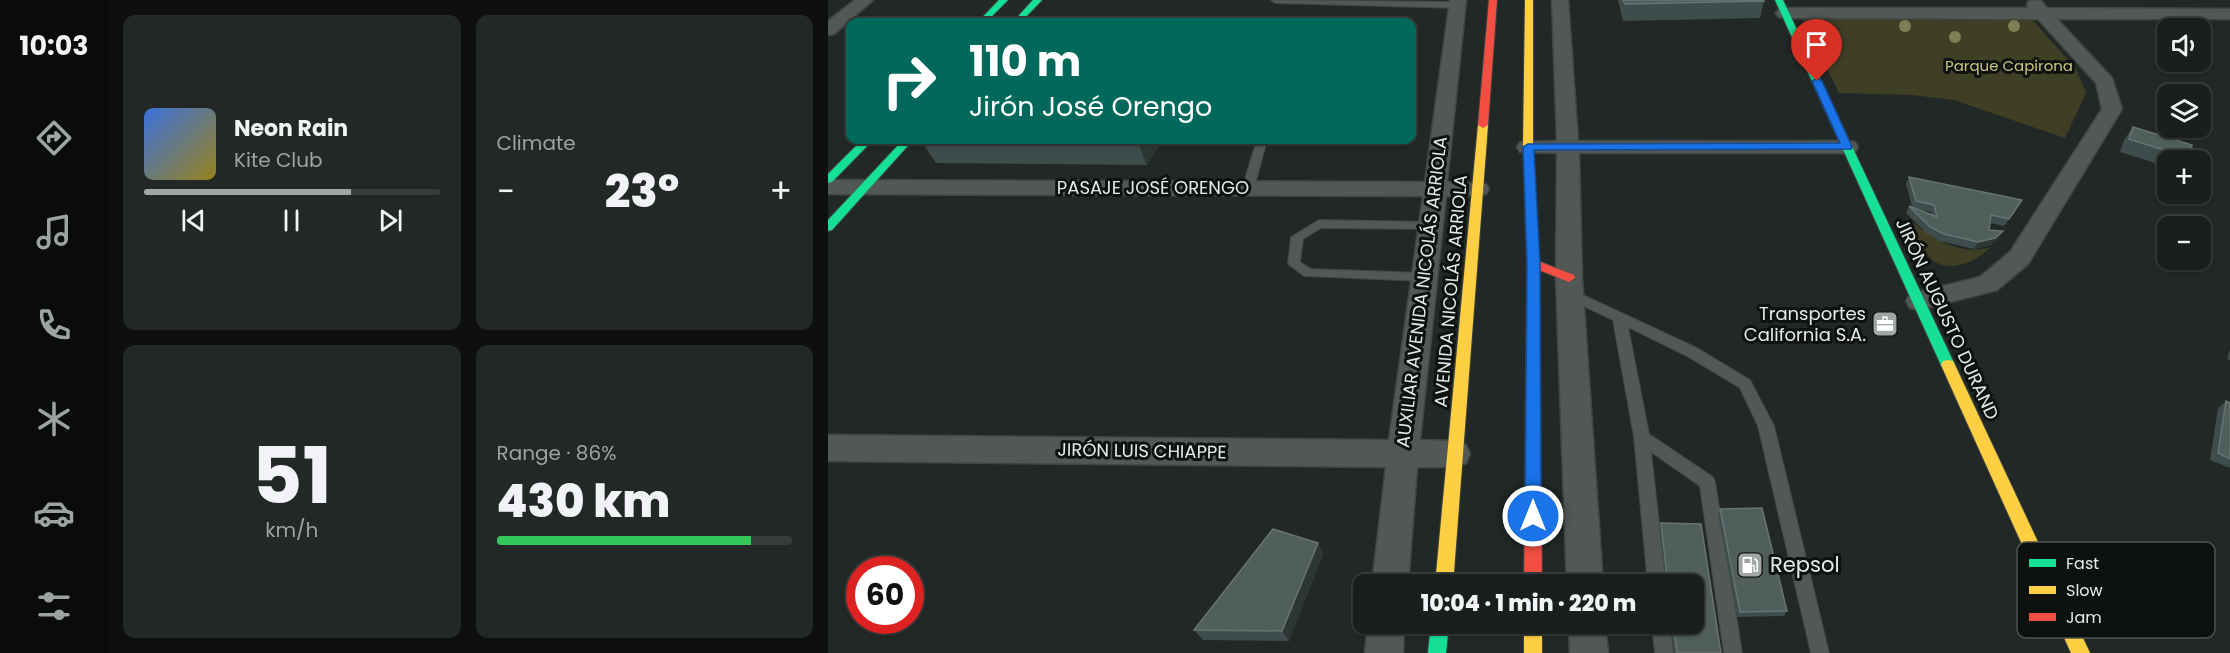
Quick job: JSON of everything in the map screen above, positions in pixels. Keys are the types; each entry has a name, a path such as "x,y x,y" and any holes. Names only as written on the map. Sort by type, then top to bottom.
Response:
{"main road":[{"path":"986,18 1004,0"},
{"path":"1021,18 1038,0"},
{"name":"AVENIDA NICOLÁS ARRIOLA","path":"1445,574 1493,0"},
{"path":"1529,0 1528,147 1533,263 1533,574"},
{"name":"JIRÓN AUGUSTO DURAND","path":"1782,6 2030,542"},
{"path":"828,180 864,144"},
{"path":"828,226 904,144"},
{"path":"1533,263 1570,286"},
{"path":"1437,653 1439,634"},
{"path":"1533,634 1533,653"},
{"name":"JIRÓN AUGUSTO DURAND","path":"2074,638 2081,653"}],"street":[{"path":"828,30 865,0"},
{"path":"1560,0 1568,147 1570,286 1584,574"},
{"name":"AUXILIAR AVENIDA NICOLÁS ARRIOLA","path":"1391,574 1402,454 1458,3"},
{"path":"1782,6 2037,7 2230,14"},
{"path":"1919,301 1988,284 2019,258 2112,109 2105,82 2037,7"},
{"path":"1528,147 1847,147"},
{"name":"PASAJE JOSÉ ORENGO","path":"828,188 1478,189"},
{"name":"JIRÓN LUIS CHIAPPE","path":"828,448 1455,454"},
{"path":"1384,653 1385,634"},
{"path":"1588,634 1589,653"}],"lane":[{"path":"1275,0 1458,3"},
{"path":"1248,188 1261,144"},
{"path":"1423,277 1308,273 1294,264 1297,237 1319,224 1430,225"},
{"path":"1570,286 1619,317 1692,352 1744,384 1766,426 1820,653"},
{"path":"1619,317 1642,436 1656,574"},
{"path":"1642,436 1707,482 1733,653"},
{"path":"1662,634 1664,653"}],"green space":[{"name":"Parque Capirona","path":"2030,17 2076,69 2086,93 2065,138 1954,100 1912,95 1839,93 1802,18"},
{"path":"1906,217 1925,232 1945,243 1968,249 1991,247 1976,259 1964,264 1948,266 1939,264 1925,253"}],"building":[{"path":"1623,0 1763,0 1764,1 1625,4"},
{"path":"1821,29 1828,29 1832,32 1822,33"},
{"path":"2133,127 2157,134 2157,138 2169,138 2192,145 2191,150 2164,150 2129,139"},
{"path":"1909,177 2022,200 2009,219 1991,215 1989,230 2003,231 1995,238 1978,242 1944,234 1930,227 1909,206 1937,217 1934,205 1916,201"},
{"path":"2226,401 2230,403 2230,459 2218,453"},
{"name":"Repsol","path":"1762,508 1787,611 1740,612 1720,509"},
{"path":"1661,523 1701,524 1721,653 1677,653 1674,634 1704,634 1704,574 1667,574"},
{"path":"1273,529 1318,543 1282,631 1194,630"}],"traffic: fast":[{"path":"986,18 1004,0"},
{"path":"1021,18 1038,0"},
{"path":"1779,0 1948,365"},
{"path":"828,180 864,144"},
{"path":"828,227 904,144"},
{"path":"1437,653 1439,634"}],"traffic: slow":[{"path":"1529,0 1528,147 1533,263 1533,365"},
{"path":"1445,574 1483,125"},
{"path":"1948,365 2030,542"},
{"path":"1533,634 1533,653"},
{"path":"2074,638 2081,653"}],"traffic: jam":[{"path":"1483,125 1493,0"},
{"path":"1533,263 1569,278"},
{"path":"1533,365 1533,574"}],"place":[{"name":"Transportes California S.A.","path":"1885,324"},
{"name":"Repsol","path":"1750,565"}],"route":[{"path":"1533,516 1533,263 1528,147 1847,147 1817,81"}]}
